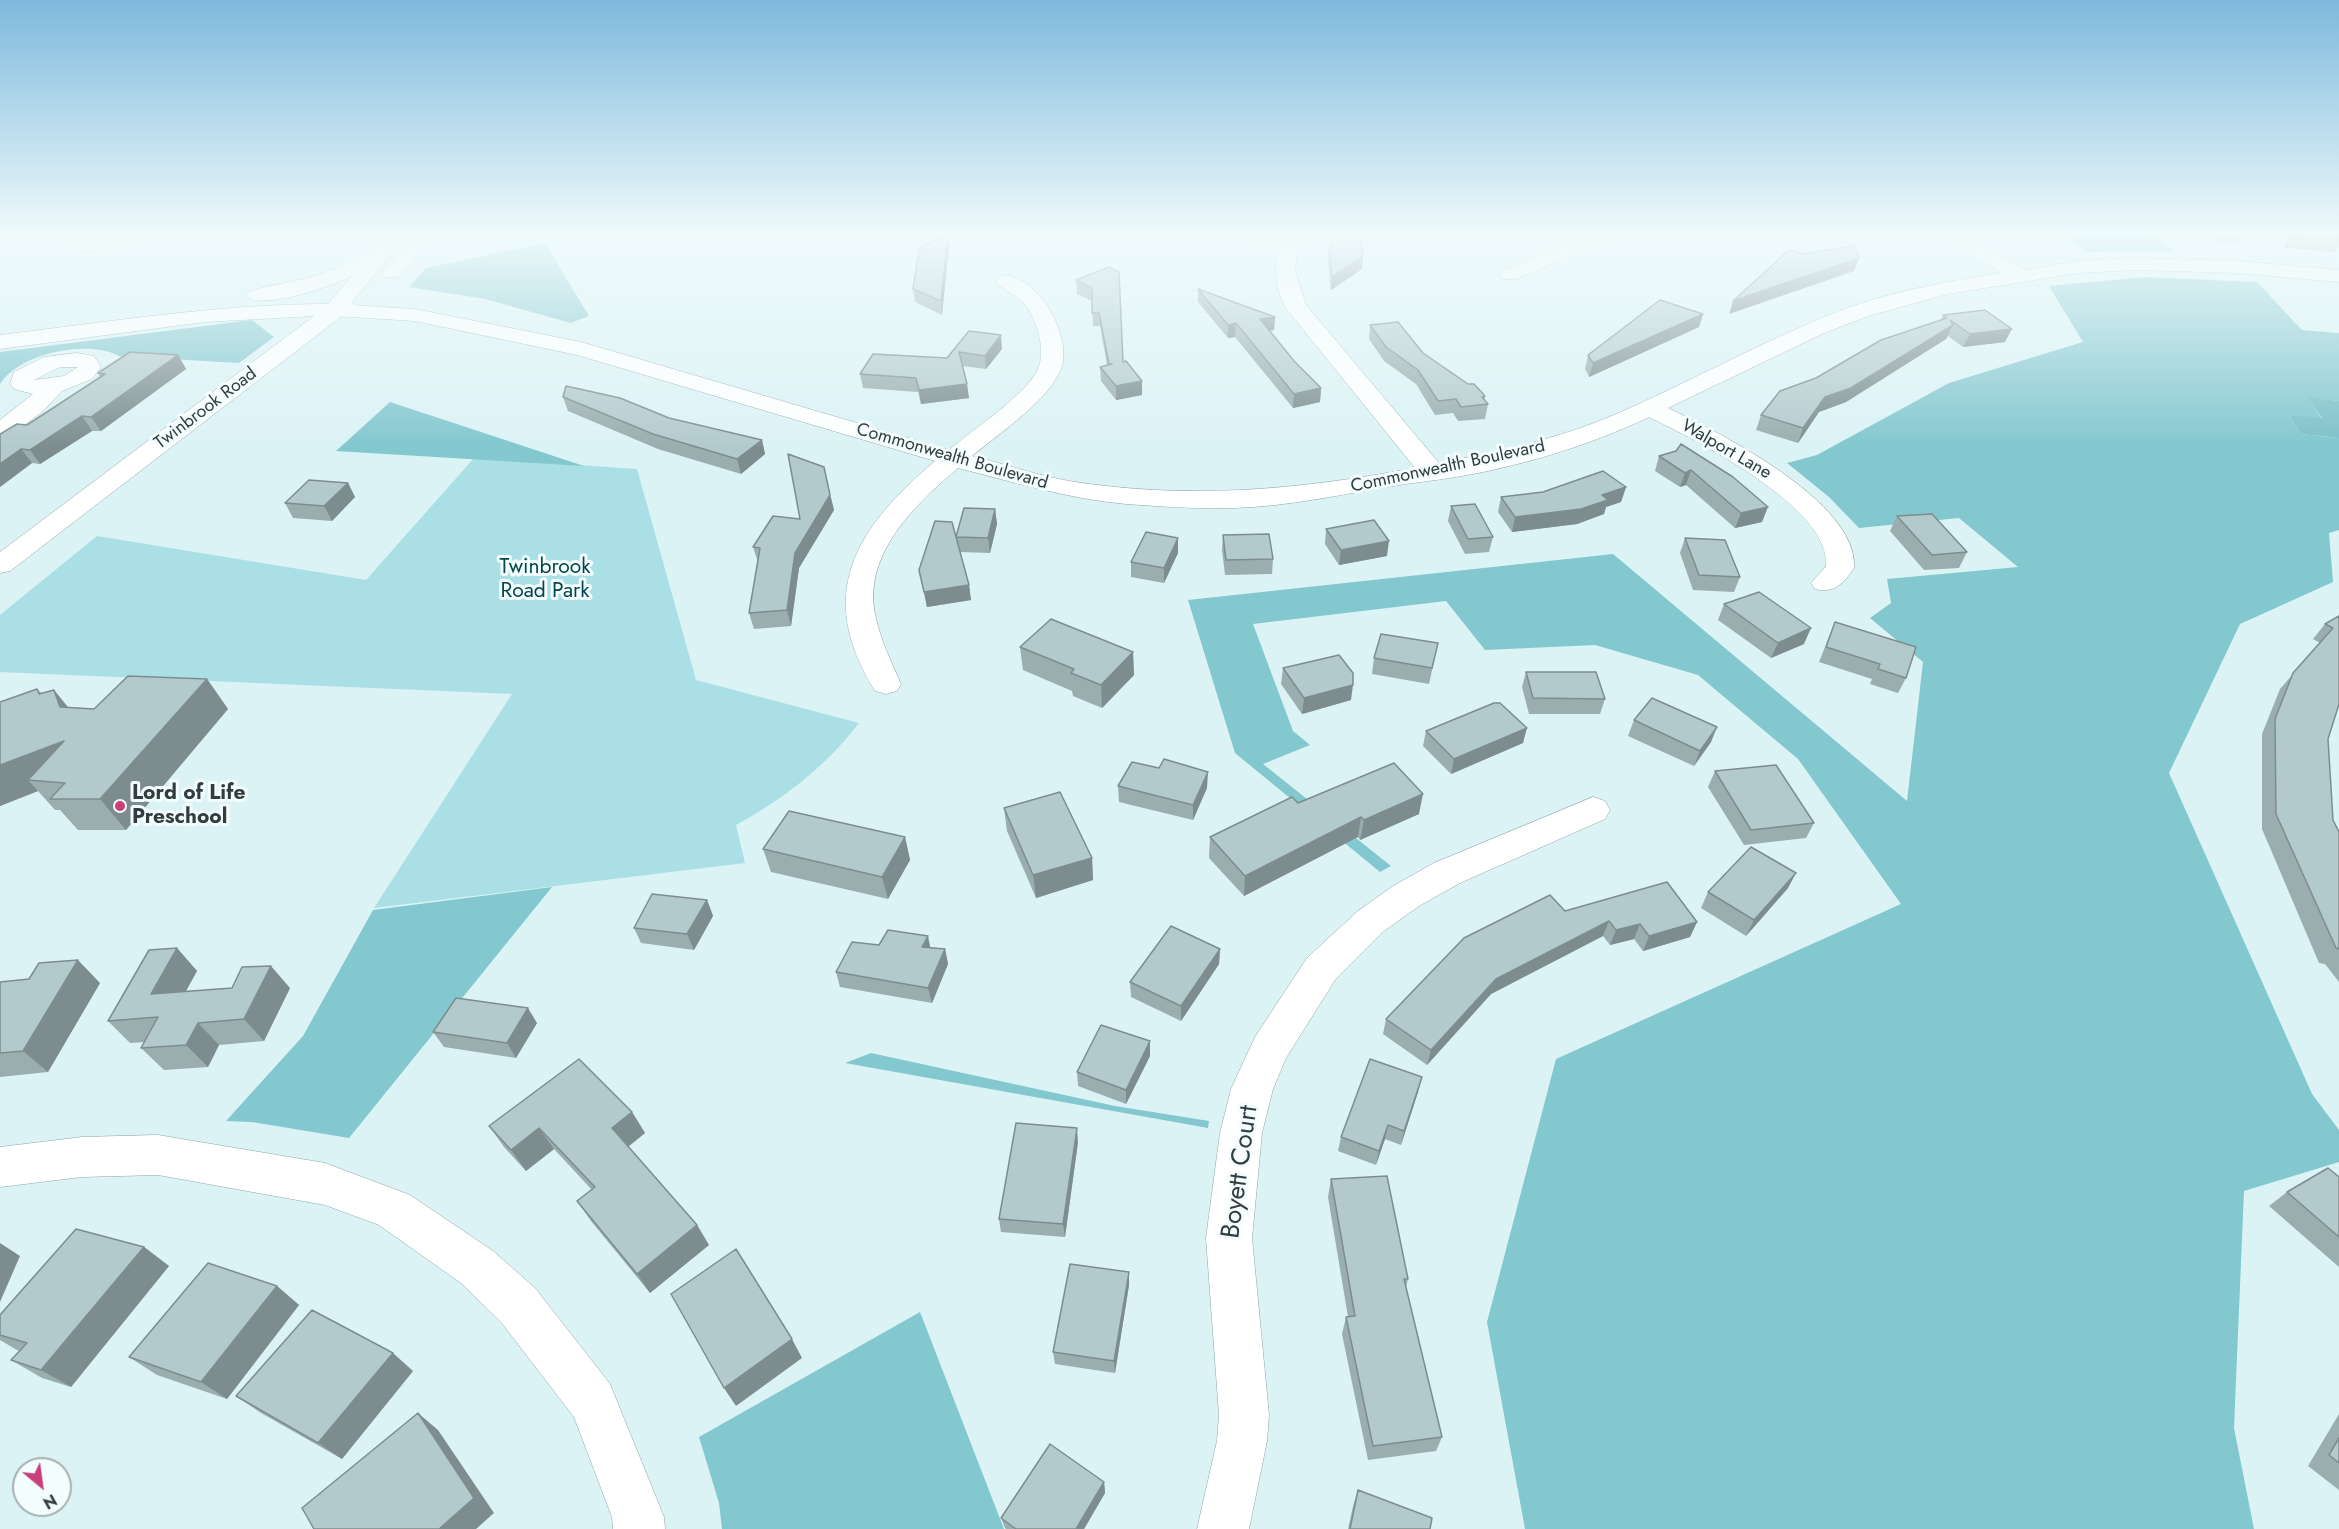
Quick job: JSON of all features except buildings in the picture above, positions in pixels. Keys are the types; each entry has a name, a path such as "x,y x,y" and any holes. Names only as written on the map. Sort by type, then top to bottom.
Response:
{"street":[{"path":"0,327 173,305"},
{"path":"168,306 188,305"},
{"path":"0,342 205,316 312,305"},
{"name":"Twinbrook Road","path":"0,565 343,305"},
{"name":"Commonwealth Boulevard","path":"373,305 581,349 954,459 1066,488 1124,496 1188,500 1253,499 1312,493 1433,473 1544,448 1622,421 1814,329 1881,305"},
{"name":"Commonwealth Boulevard","path":"456,305 492,312 538,328 581,349"},
{"path":"886,684 862,626 859,589 861,576 873,546 898,511 954,459 1034,391 1052,360 1052,340 1036,305"},
{"path":"1295,305 1433,473"},
{"path":"0,431 34,407 54,386"},
{"name":"Walport Lane","path":"1650,408 1745,456 1794,493 1835,539 1841,550 1840,568 1825,583"},
{"name":"Boyett Court","path":"1223,1529 1242,1441 1244,1415 1229,1238 1241,1133 1252,1089 1269,1049 1321,969 1371,921 1406,896 1447,873 1593,810"},
{"path":"0,1167 82,1156 158,1155 325,1184 394,1210 477,1267 518,1305 593,1401 638,1517 639,1529"}],"green space":[{"name":"Twinbrook Road Park","path":"474,458 637,469 696,680 859,723 832,754 803,780 771,804 736,825 745,863 374,908 512,694 0,672 0,615 97,536 366,580"}],"shaded area":[{"path":"508,305 583,305 589,316 571,323"},
{"path":"2061,305 2279,305 2302,330 2339,333 2339,401 2308,398 2322,419 2289,415 2301,434 2339,438 2339,530 2329,533 2333,582 2240,624 2169,773 2312,1094 2339,1130 2339,1162 2244,1191 2234,1428 2254,1529 1525,1529 1487,1322 1556,1059 1901,904 1798,759 1698,675 1595,645 1485,650 1446,601 1253,624 1293,731 1310,745 1263,764 1391,866 1380,872 1235,753 1188,600 1613,554 1907,801 1923,662 1870,618 1891,603 1887,579 2018,567 1959,518 1859,528 1829,497 1787,463 1817,455 1949,383 2083,342"},
{"path":"252,320 274,337 239,363 119,356 106,351 73,349 38,357 22,364 9,373 0,384 0,352"},
{"path":"2307,397 2339,401 2339,438 2301,434 2289,415 2322,418"},
{"path":"390,402 584,466 336,451"},
{"path":"552,887 349,1138 252,1122 226,1121 303,1036 373,910"},
{"path":"871,1053 1115,1106 1209,1121 1208,1128 845,1063"},
{"path":"920,1312 1004,1529 722,1529 719,1503 699,1437"}],"place":[{"name":"Lord of Life Preschool","path":"120,806"}]}
